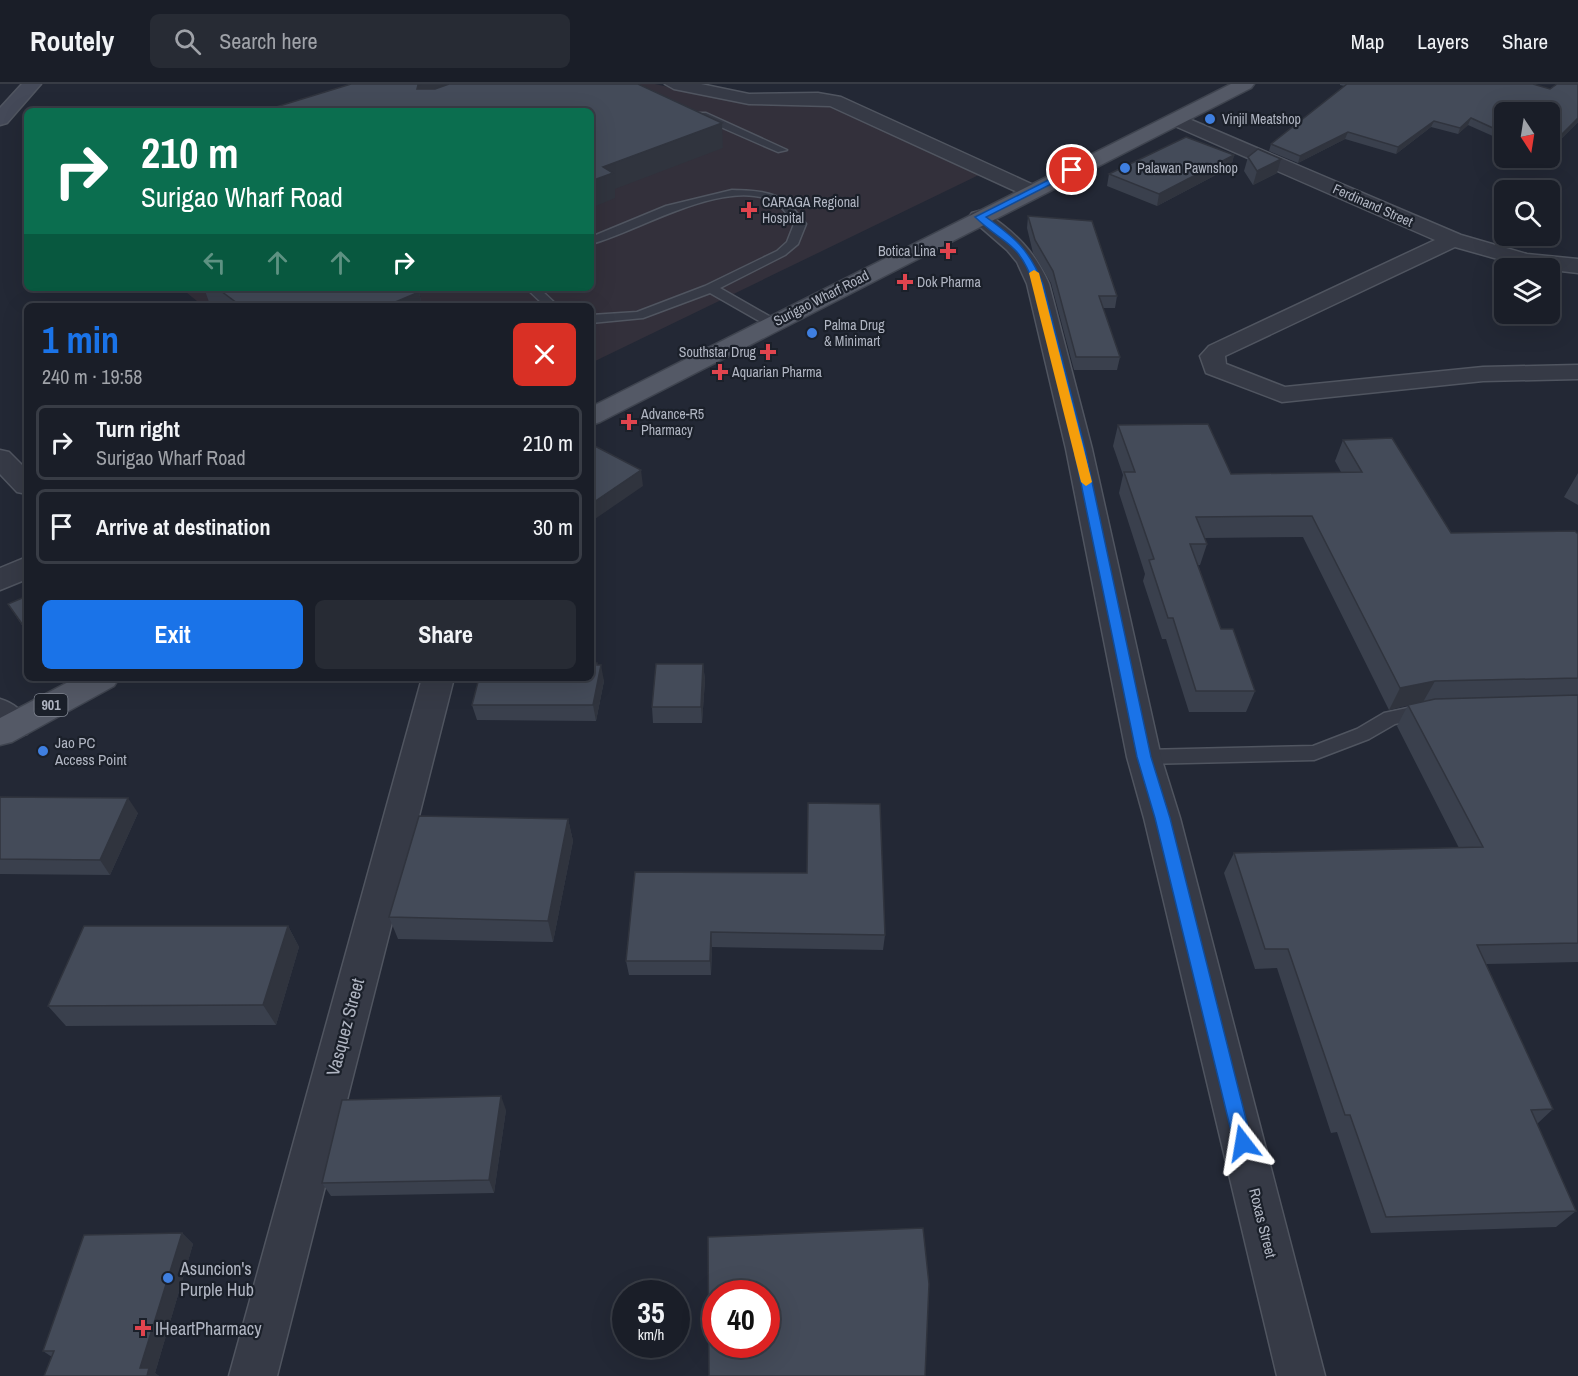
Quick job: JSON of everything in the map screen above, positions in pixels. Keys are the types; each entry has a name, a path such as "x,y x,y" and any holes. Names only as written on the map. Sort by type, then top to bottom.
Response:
{"main road":[{"path":"0,119 32,84"},
{"name":"Surigao Wharf Road","path":"594,415 1174,118 1245,84"},
{"name":"901","path":"5,723 96,681"}],"street":[{"path":"674,84 749,99 835,101 1031,191"},
{"name":"Ferdinand Street","path":"1174,118 1453,240 1526,260 1578,266"},
{"name":"Roxas Street","path":"980,217 1013,241 1029,260 1038,284 1079,449 1144,757 1162,818 1301,1376"},
{"path":"1453,240 1217,351 1212,356 1215,368 1281,396 1483,374 1578,372"},
{"path":"0,458 24,483"},
{"path":"0,580 24,568"},
{"name":"Vasquez Street","path":"253,1376 437,681"}],"lane":[{"path":"696,112 782,150"},
{"path":"594,241 694,200 716,195 760,194 789,208 800,224 792,244 756,267 673,306 645,315 609,320 594,319"},
{"path":"710,288 772,323"},
{"path":"535,291 549,303"},
{"path":"1144,757 1314,753 1363,734 1390,718 1423,711 1446,711"}],"shaded area":[{"name":"CARAGA Regional Hospital","path":"373,84 655,84 739,103 820,103 985,172 594,362 594,303 199,303 185,291 594,291 594,108 567,108"}],"building":[{"path":"351,84 421,84 417,89 435,89 449,84 638,84 722,123 603,167 613,173 594,180 594,108 273,108"},
{"path":"1347,84 1533,84 1550,89 1557,84 1578,84 1578,118 1560,136 1560,102 1494,102 1494,128 1471,118 1460,128 1434,121 1398,147 1348,132 1300,156 1271,144"},
{"path":"1186,137 1234,155 1159,194 1109,174"},
{"path":"1258,149 1281,159 1257,171 1248,157"},
{"path":"1028,216 1092,221 1117,296 1099,296 1120,357 1076,357 1053,271 1035,240"},
{"path":"221,291 419,292 393,303 237,303"},
{"path":"1208,424 1231,474 1362,472 1343,440 1392,438 1451,533 1575,531 1578,534 1578,678 1435,681 1400,688 1312,516 1196,517 1207,544 1190,544 1221,629 1233,629 1255,691 1196,691 1173,618 1168,618 1149,560 1154,559 1124,472 1135,472 1118,425"},
{"path":"594,446 641,470 594,502"},
{"path":"24,597 24,627 8,604"},
{"path":"594,663 601,665 593,705 472,705 478,681 594,681"},
{"path":"656,664 703,664 701,707 652,707"},
{"path":"1578,695 1578,943 1477,945 1553,1109 1531,1110 1576,1211 1386,1217 1350,1115 1345,1115 1288,949 1265,949 1234,853 1483,847 1408,705 1435,699"},
{"path":"0,797 128,798 100,860 0,859"},
{"path":"808,803 880,804 885,935 711,932 710,961 626,961 635,872 807,873"},
{"path":"419,816 568,819 548,921 389,917"},
{"path":"84,926 288,926 263,1005 48,1006"},
{"path":"501,1096 489,1180 322,1183 342,1100"},
{"path":"923,1228 929,1284 925,1376 709,1376 709,1358 780,1358 780,1280 708,1280 708,1237"},
{"path":"182,1233 140,1368 149,1368 147,1376 44,1376 54,1351 43,1351 84,1235"}],"slow traffic":[{"path":"1034,273 1086,482"}],"place":[{"name":"Vinjil Meatshop","path":"1210,119"},
{"name":"Palawan Pawnshop","path":"1125,168"},
{"name":"CARAGA Regional Hospital","path":"749,210"},
{"name":"Botica Lina","path":"948,251"},
{"name":"Dok Pharma","path":"905,282"},
{"name":"Palma Drug & Minimart","path":"812,333"},
{"name":"Southstar Drug","path":"768,352"},
{"name":"Aquarian Pharma","path":"720,372"},
{"name":"Advance-R5 Pharmacy","path":"629,422"},
{"name":"Jao PC Access Point","path":"43,751"},
{"name":"Asuncion's Purple Hub","path":"168,1278"},
{"name":"IHeartPharmacy","path":"143,1328"}],"route":[{"path":"1072,170 980,217 1013,241 1029,260 1038,284 1079,449 1144,757 1162,818 1243,1143"}]}
